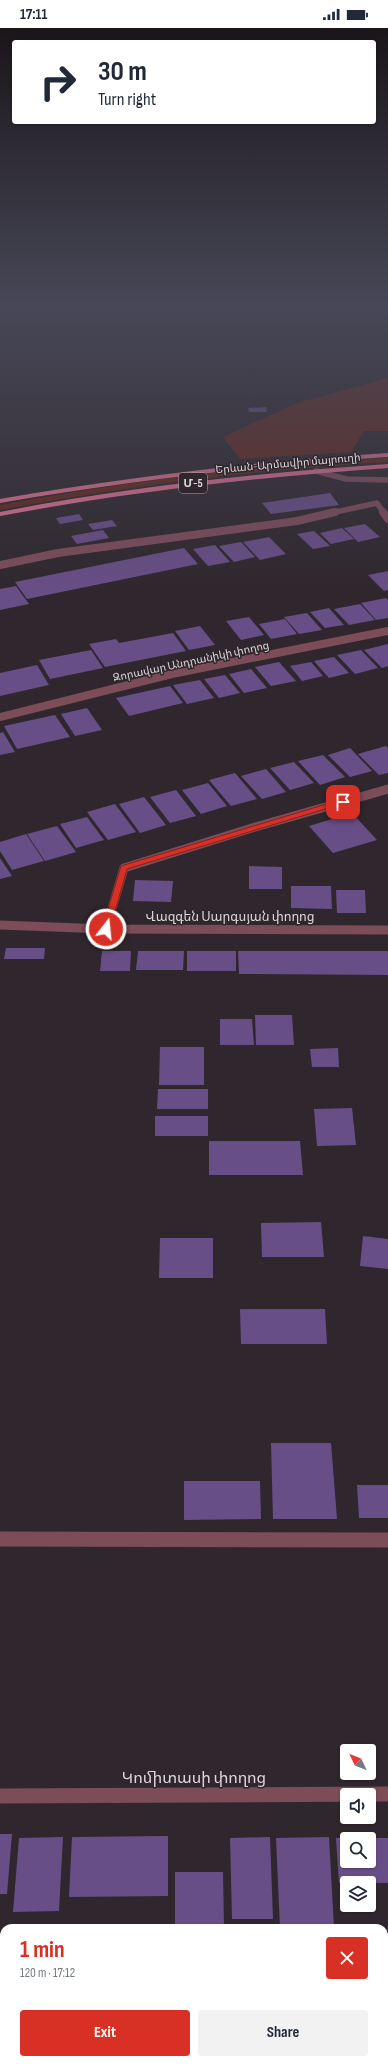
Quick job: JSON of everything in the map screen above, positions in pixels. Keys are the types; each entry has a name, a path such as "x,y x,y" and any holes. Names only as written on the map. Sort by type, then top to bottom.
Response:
{"highway":[{"name":"Երևան-Արմավիր մայրուղի","path":"0,501 98,484 220,469 388,455"},
{"name":"Երևան-Արմավիր մայրուղի","path":"0,514 160,488 316,471 388,466"}],"street":[{"path":"316,471 346,479 388,480"},
{"path":"0,565 58,553 297,521 377,503 388,519"},
{"name":"Զորավար Անդրանիկի փողոց","path":"0,717 172,674 388,631"},
{"path":"106,929 124,868 388,788"},
{"name":"Վազգեն Սարգսյան փողոց","path":"0,925 106,929 388,930"},
{"path":"0,1539 388,1540"},
{"name":"Կոմիտասի փողոց","path":"0,1796 388,1794"}],"shaded area":[{"path":"388,402 388,431 364,431 351,452 240,459 223,437 297,403"},
{"path":"388,458 388,462 291,469 145,486 0,510 0,505 145,481 291,465"}],"building":[{"path":"266,407 267,412 249,412 248,408"},
{"path":"330,493 339,505 271,514 262,503"},
{"path":"79,514 83,520 60,524 56,518"},
{"path":"112,520 117,526 93,530 88,524"},
{"path":"365,524 380,537 358,542 344,528"},
{"path":"342,528 354,539 331,544 320,533"},
{"path":"103,530 109,538 77,544 71,536"},
{"path":"314,531 330,546 313,549 297,534"},
{"path":"269,537 286,554 260,560 243,542"},
{"path":"241,542 255,557 234,562 219,546"},
{"path":"215,545 230,562 208,566 193,549"},
{"path":"184,548 198,564 27,599 15,582"},
{"path":"388,571 388,590 384,591 368,575"},
{"path":"16,586 29,604 0,610 0,589"},
{"path":"386,598 388,600 388,618 376,620 361,603"},
{"path":"360,604 375,620 349,625 334,609"},
{"path":"329,608 344,625 325,628 310,612"},
{"path":"307,613 322,630 299,634 284,617"},
{"path":"249,617 264,635 241,640 226,621"},
{"path":"285,619 297,634 271,639 259,624"},
{"path":"200,626 215,645 189,650 175,631"},
{"path":"173,633 186,651 105,667 89,644 116,639 119,643"},
{"path":"388,644 388,666 382,668 364,650"},
{"path":"91,650 103,668 50,679 39,660"},
{"path":"361,650 378,668 355,674 337,655"},
{"path":"334,657 349,673 329,678 314,661"},
{"path":"279,662 296,681 271,686 255,667"},
{"path":"311,662 323,676 302,681 290,666"},
{"path":"37,665 49,685 0,696 0,673"},
{"path":"251,669 267,688 244,693 229,674"},
{"path":"225,675 240,693 219,698 204,679"},
{"path":"200,680 214,698 187,704 173,685"},
{"path":"170,686 183,703 129,716 116,698"},
{"path":"87,708 102,730 75,736 61,714"},
{"path":"55,715 70,737 17,749 4,726"},
{"path":"3,732 15,752 0,755 0,733"},
{"path":"386,746 388,748 388,773 379,775 358,754"},
{"path":"350,748 372,771 350,777 328,755"},
{"path":"323,755 345,777 320,785 298,761"},
{"path":"294,762 314,783 290,790 270,768"},
{"path":"266,769 286,792 262,799 241,776"},
{"path":"235,773 257,799 231,806 209,780"},
{"path":"208,783 227,806 201,814 182,790"},
{"path":"176,790 196,816 170,823 150,797"},
{"path":"144,797 166,825 140,833 119,804"},
{"path":"115,804 136,832 108,840 87,812"},
{"path":"352,813 377,840 333,853 309,826"},
{"path":"87,817 104,840 76,848 60,824"},
{"path":"57,826 76,852 45,861 27,834"},
{"path":"26,834 44,861 12,870 0,851 0,842"},
{"path":"0,858 12,876 0,879"},
{"path":"249,866 282,867 282,889 249,889"},
{"path":"135,880 173,881 171,902 133,901"},
{"path":"291,886 331,886 332,909 291,908"},
{"path":"336,890 365,890 366,913 337,913"},
{"path":"6,948 45,948 44,959 4,959"},
{"path":"102,951 131,951 130,971 100,971"},
{"path":"138,951 184,951 183,970 136,970"},
{"path":"187,951 236,951 236,971 187,971"},
{"path":"238,951 388,951 388,975 239,974"},
{"path":"255,1015 292,1015 294,1045 256,1045"},
{"path":"220,1019 252,1019 254,1045 220,1045"},
{"path":"160,1047 204,1047 204,1085 159,1085"},
{"path":"338,1048 339,1067 312,1067 310,1049"},
{"path":"158,1089 208,1089 208,1109 157,1109"},
{"path":"352,1108 356,1145 317,1146 314,1109"},
{"path":"155,1116 208,1116 208,1136 155,1136"},
{"path":"209,1141 300,1141 303,1175 209,1175"},
{"path":"321,1222 324,1257 262,1257 261,1223"},
{"path":"363,1236 388,1239 388,1269 360,1266"},
{"path":"160,1238 213,1238 213,1278 159,1278"},
{"path":"240,1309 325,1309 327,1344 241,1344"},
{"path":"271,1443 331,1443 337,1519 273,1519"},
{"path":"184,1481 260,1481 261,1519 184,1520"},
{"path":"357,1485 388,1485 388,1518 359,1518"},
{"path":"0,1834 12,1834 7,1894 0,1894"},
{"path":"168,1836 168,1896 69,1897 72,1837"},
{"path":"63,1837 59,1911 13,1912 19,1838"},
{"path":"270,1837 273,1919 232,1919 230,1838"},
{"path":"329,1837 334,1924 280,1924 276,1838"},
{"path":"336,1838 340,1838 340,1868 376,1868 376,1838 388,1838 388,1883 376,1883 376,1876 340,1876 339,1883"},
{"path":"175,1872 223,1872 224,1924 175,1924"}],"route":[{"path":"106,929 124,868 252,828 343,802"}]}
